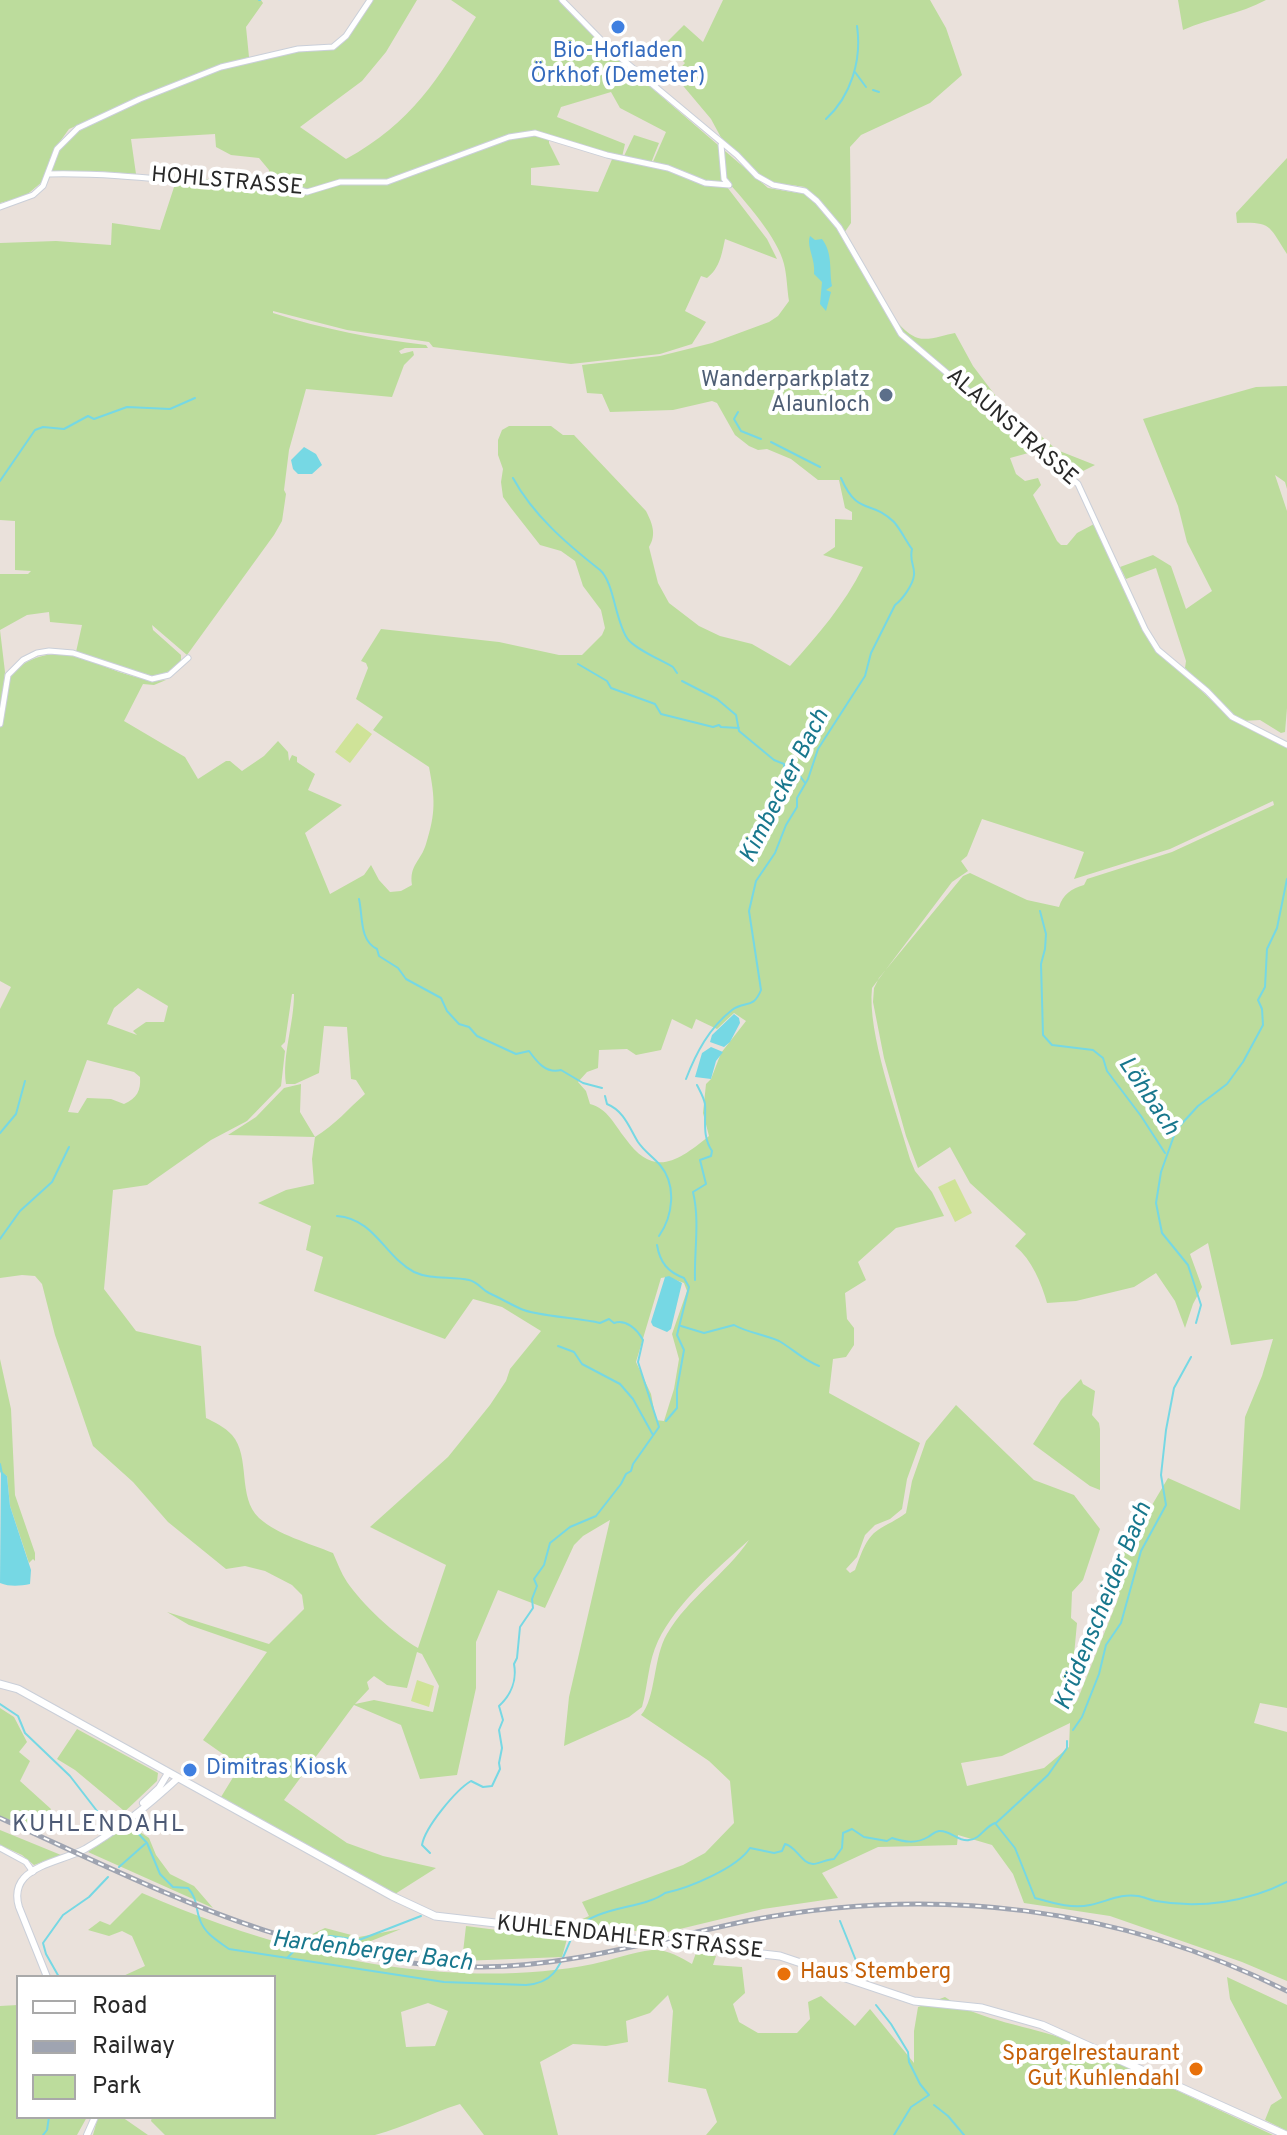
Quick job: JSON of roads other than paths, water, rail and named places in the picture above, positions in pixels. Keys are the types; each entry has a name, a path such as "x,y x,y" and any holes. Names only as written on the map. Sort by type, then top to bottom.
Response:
{"main road":[{"name":"KUHLENDAHLER STRASSE","path":"0,1684 18,1689 424,1912 453,1920 772,1955 914,2001 970,2006 1017,2018 1078,2039 1286,2135"}],"street":[{"path":"0,207 33,195 43,186 57,149 78,128 140,99 235,62 298,49 333,47 346,36 370,0"},
{"path":"562,0 610,49 721,144"},
{"name":"HOHLSTRASSE","path":"48,174 144,176 307,192 340,182 372,183 402,178 427,165 489,144 535,133 607,155 668,168 705,183 729,185 724,179 721,144"},
{"name":"ALAUNSTRASSE","path":"721,144 765,182 805,191 817,201 839,227 901,334 1078,484 1145,629 1158,650 1207,691 1232,717 1287,745"},
{"path":"0,724 8,675 23,660 37,653 73,653 152,679 169,675 188,658"},
{"path":"133,1815 159,1788 168,1773"},
{"path":"46,1975 17,1902 20,1884 33,1872 77,1853 108,1834 178,1778"},
{"path":"0,1848 26,1862 33,1872"}],"water":[{"path":"810,236 815,240 822,239 829,256 832,286 826,290 831,292 826,311 820,304 822,282 814,274"},
{"path":"304,447 316,454 322,465 312,474 298,474 293,469 291,460"},
{"path":"734,1014 740,1023 730,1042 724,1047 710,1042 712,1035"},
{"path":"711,1047 723,1052 716,1061 711,1079 695,1077 702,1053"},
{"path":"665,1277 682,1283 671,1329 667,1332 651,1322"},
{"path":"1,1471 7,1476 10,1506 31,1570 30,1584 15,1586 0,1583"}],"waterway":[{"path":"826,119 842,100 853,77 858,52 857,26"},
{"path":"855,72 866,87"},
{"path":"873,90 879,92"},
{"path":"0,481 35,430 43,427 64,429 88,416 94,419 127,407 170,409 195,398"},
{"path":"738,412 734,419 741,431 761,439"},
{"path":"771,442 820,467"},
{"path":"513,478 541,517 605,576 630,642 673,667 677,673"},
{"name":"Kimbecker Bach","path":"686,1079 710,1033 732,1010 755,1000 761,990 749,911 756,881 775,853 797,807 797,798 808,779 818,749 865,676 871,653 895,605 907,592 913,579 912,549 897,525 886,515 853,498 841,478"},
{"path":"578,664 607,681 611,688 655,704 661,714 713,727 739,728"},
{"path":"682,681 717,699 736,715 739,731 774,760 784,764 784,772 793,777 800,776 805,783"},
{"name":"Krüdenscheider Bach","path":"1196,1323 1201,1305 1188,1265 1162,1233 1156,1203 1161,1172 1176,1130 1198,1106 1227,1084 1263,1025 1258,1000 1265,987 1267,949 1277,928 1287,879"},
{"path":"359,899 364,934 379,956 398,968 406,979 441,998 447,1011 459,1024 516,1054 529,1051 546,1069 561,1070 583,1083 602,1088"},
{"name":"Löhbach","path":"1040,911 1046,934 1041,964 1043,1035 1052,1045 1093,1050 1103,1058 1107,1071 1165,1153"},
{"path":"0,1133 16,1114 25,1081"},
{"name":"Kimbecker Bach","path":"695,1280 693,1192 706,1184 700,1160 711,1156 712,1151 706,1134 704,1102 697,1085"},
{"path":"605,1096 607,1104 622,1115 638,1142 660,1165 669,1182 670,1210 659,1236"},
{"path":"0,1239 20,1211 52,1182 69,1147"},
{"name":"Kimbecker Bach","path":"337,1216 361,1224 414,1272 472,1281 489,1293 528,1311 600,1323 609,1319 631,1326 643,1340 638,1362 659,1427 631,1471 596,1516 570,1527 550,1543 544,1565 534,1579 537,1586 532,1599 533,1608 520,1627 512,1687 499,1706 503,1720 499,1730 502,1748 500,1769 492,1786 483,1787 471,1781 457,1792 424,1837 422,1845 430,1853"},
{"name":"Kimbecker Bach","path":"657,1245 666,1266 684,1278 689,1287 677,1335 684,1350 677,1408 666,1421"},
{"path":"681,1326 704,1333 734,1325 779,1341 819,1366"},
{"path":"558,1346 574,1352 582,1364 620,1384 633,1399 653,1435"},
{"name":"Krüdenscheider Bach","path":"1073,1730 1082,1717 1099,1674 1106,1645 1121,1623 1141,1551 1166,1505 1161,1475 1166,1430 1174,1388 1191,1357"},
{"path":"0,1464 2,1474"},
{"name":"Hardenberger Bach","path":"0,1704 18,1716 25,1733 70,1776 97,1811 136,1831 147,1843 160,1874 173,1887 188,1888 202,1925 229,1949 444,1982 526,1985 546,1980 552,1975 573,1935"},
{"name":"Krüdenscheider Bach","path":"996,1823 1048,1775 1067,1748 1067,1741"},
{"name":"Hardenberger Bach","path":"577,1929 596,1916 645,1902 712,1876 735,1863 750,1848 774,1853 782,1851 785,1844 809,1863 834,1859 842,1848 843,1833 852,1829 864,1837 887,1841 892,1838 919,1841 939,1831 969,1840 995,1823 1015,1848 1035,1898 1069,1906 1090,1905 1132,1895 1172,1903 1206,1904 1256,1895 1287,1882"},
{"path":"119,1867 145,1844"},
{"path":"58,1975 43,1943 63,1915 89,1897 108,1877"},
{"path":"308,1941 331,1936 359,1940 421,1916"},
{"path":"840,1921 863,1978"},
{"path":"287,1958 295,1950"},
{"path":"876,2005 908,2052 909,2062 929,2095 911,2107 894,2135"},
{"path":"934,2105 964,2135"},
{"path":"43,2135 49,2119"}],"railway":[{"path":"0,1818 233,1920 353,1954 416,1964 482,1967 551,1962 752,1920 821,1910 890,1905 958,1905 1026,1911 1092,1922 1223,1962 1287,1991"}],"place":[{"name":"Bio-Hofladen Örkhof (Demeter)","path":"618,27"},
{"name":"Wanderparkplatz Alaunloch","path":"886,395"},
{"name":"Dimitras Kiosk","path":"190,1770"},
{"name":"Haus Stemberg","path":"784,1974"},
{"name":"Spargelrestaurant Gut Kuhlendahl","path":"1196,2069"}],"district":[{"name":"KUHLENDAHL","path":"99,1826"}]}
